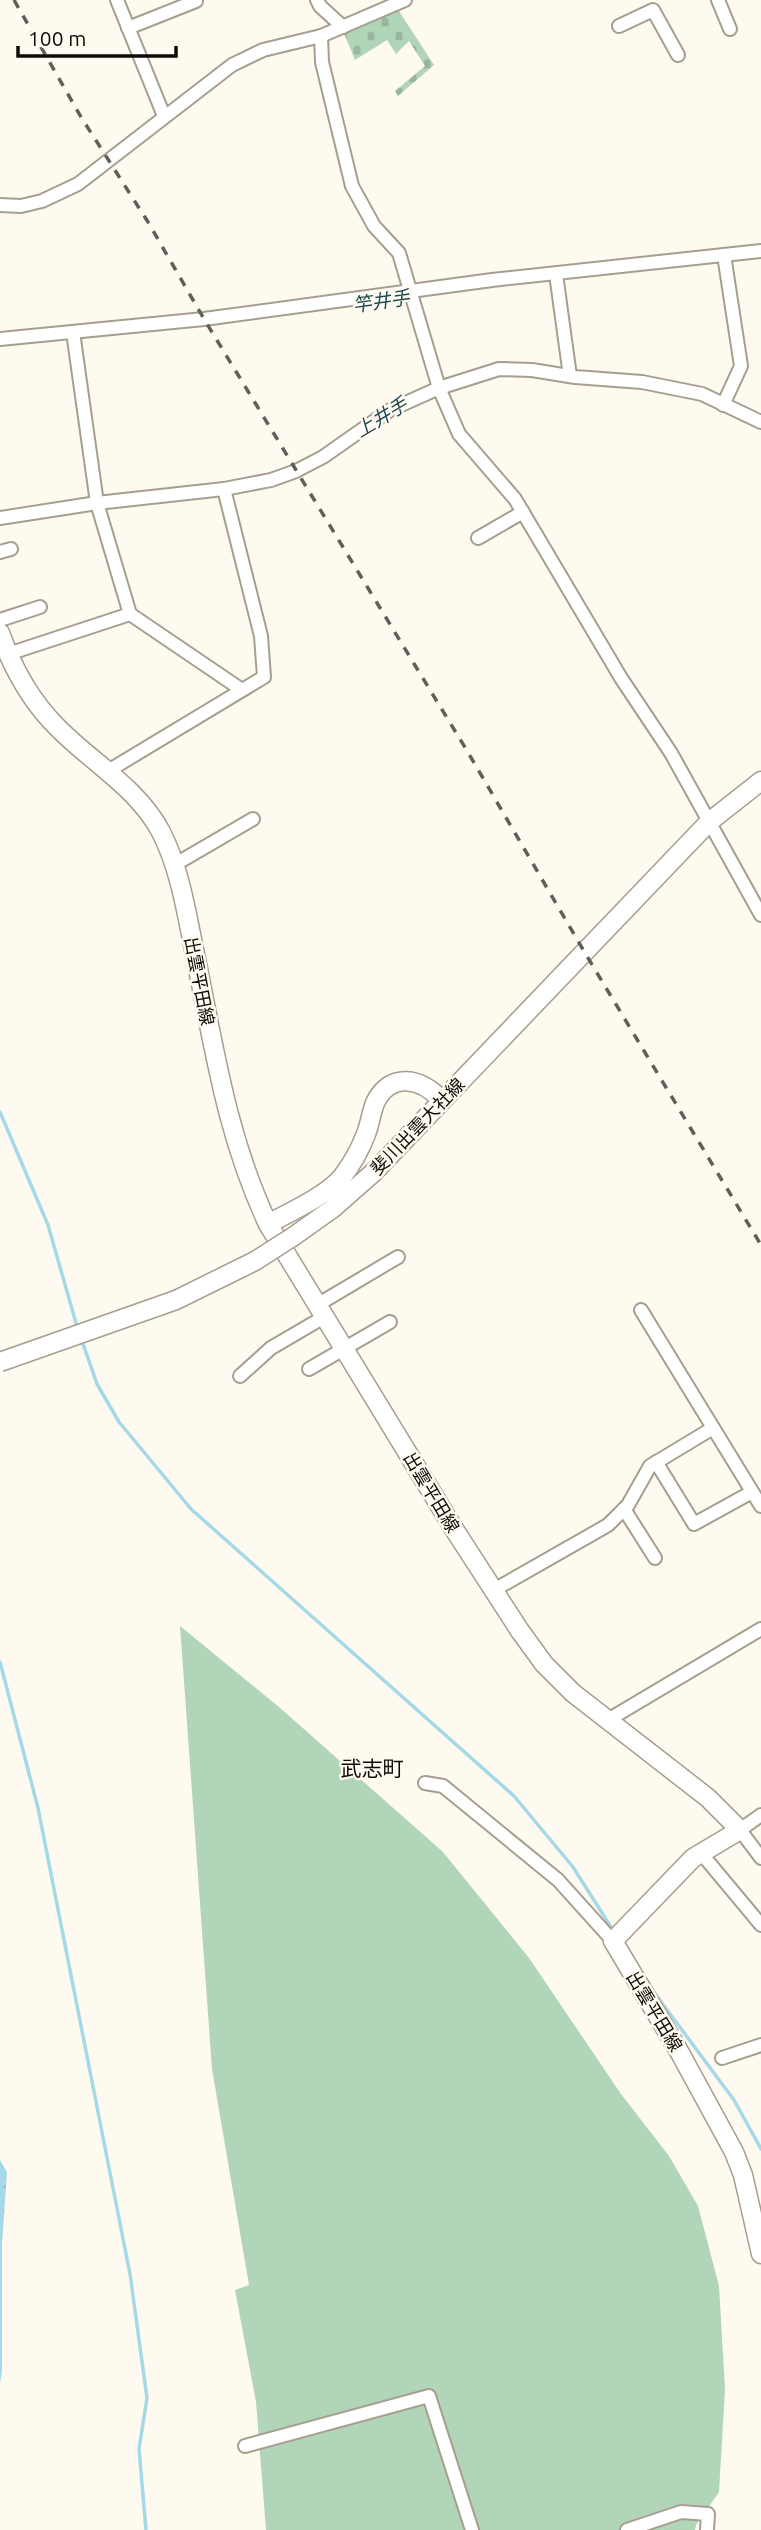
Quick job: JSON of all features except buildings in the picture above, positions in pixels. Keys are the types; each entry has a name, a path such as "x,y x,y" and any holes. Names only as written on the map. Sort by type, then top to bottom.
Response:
{"main road":[{"name":"出雲平田線","path":"0,633 21,682 38,706 58,729 108,771 143,807 160,831 174,865 225,1105 250,1185 268,1224 454,1529 544,1664 573,1693 708,1798 740,1830"},
{"name":"斐川出雲大社線","path":"0,1362 176,1300 255,1261 332,1209 374,1172 709,822 761,781"},
{"path":"268,1224 338,1180 354,1162 366,1135 375,1103 382,1092 393,1084 419,1081 431,1088 441,1100"},
{"path":"618,1938 693,1858 740,1830"},
{"name":"出雲平田線","path":"618,1938 734,2152 750,2200 761,2254"}],"street":[{"path":"117,0 164,116"},
{"path":"317,0 343,27"},
{"path":"0,205 21,206 42,201 78,184 232,65 263,50 321,36 405,0"},
{"path":"718,0 730,29"},
{"path":"128,28 196,1"},
{"path":"618,26 653,10 678,55"},
{"path":"321,36 322,62 352,186 374,226 399,253 439,388 459,434 515,499 621,678 671,753 761,915"},
{"path":"0,339 204,318 761,251"},
{"path":"723,405 741,366 724,255"},
{"path":"556,274 570,376"},
{"path":"73,332 97,503 130,614 242,690"},
{"path":"0,518 97,503 224,489 271,480 323,457 390,410 439,388 499,369 642,382 702,394 761,422"},
{"path":"108,771 264,677 261,636 224,489"},
{"path":"478,538 523,512"},
{"path":"0,620 40,607"},
{"path":"8,654 130,614"},
{"path":"174,865 253,820"},
{"path":"240,1376 271,1348 398,1257"},
{"path":"641,1310 761,1506"},
{"path":"309,1369 390,1322"},
{"path":"494,1590 608,1525 624,1509 649,1466 713,1428"},
{"path":"656,1462 694,1524 752,1492"},
{"path":"624,1509 655,1558"},
{"path":"608,1720 761,1629"},
{"path":"425,1783 443,1786 558,1880 618,1938"},
{"path":"761,1815 740,1830 761,1858"},
{"path":"701,1853 761,1925"},
{"path":"722,2058 761,2045"},
{"path":"246,2446 429,2396 472,2530"},
{"path":"627,2530 681,2512 708,2514 708,2530"}],"green space":[{"path":"397,8 434,65 398,96 395,91 425,66 409,41 396,54 387,40 355,60 343,31"},
{"path":"180,1626 279,1707 443,1852 529,1958 621,2094 669,2156 698,2206 719,2286 725,2389 719,2492 695,2530 266,2530 256,2402 235,2290 249,2285 212,2069"}],"water":[{"path":"0,2160 7,2172 2,2244 0,2383"}],"waterway":[{"path":"0,1112 48,1225 78,1330"},
{"path":"82,1341 97,1384 119,1422 191,1509 514,1796 573,1867 614,1932"},
{"path":"0,1662 38,1808 130,2274 147,2398 139,2449 146,2530"},
{"path":"653,1991 734,2100 761,2149"}],"railway":[{"path":"14,0 81,117 148,222 204,319 466,749 761,1245"}],"district":[{"name":"武志町","path":"372,1768"}],"water label":[{"name":"竿井手","path":"381,301"},
{"name":"上井手","path":"381,417"}]}
